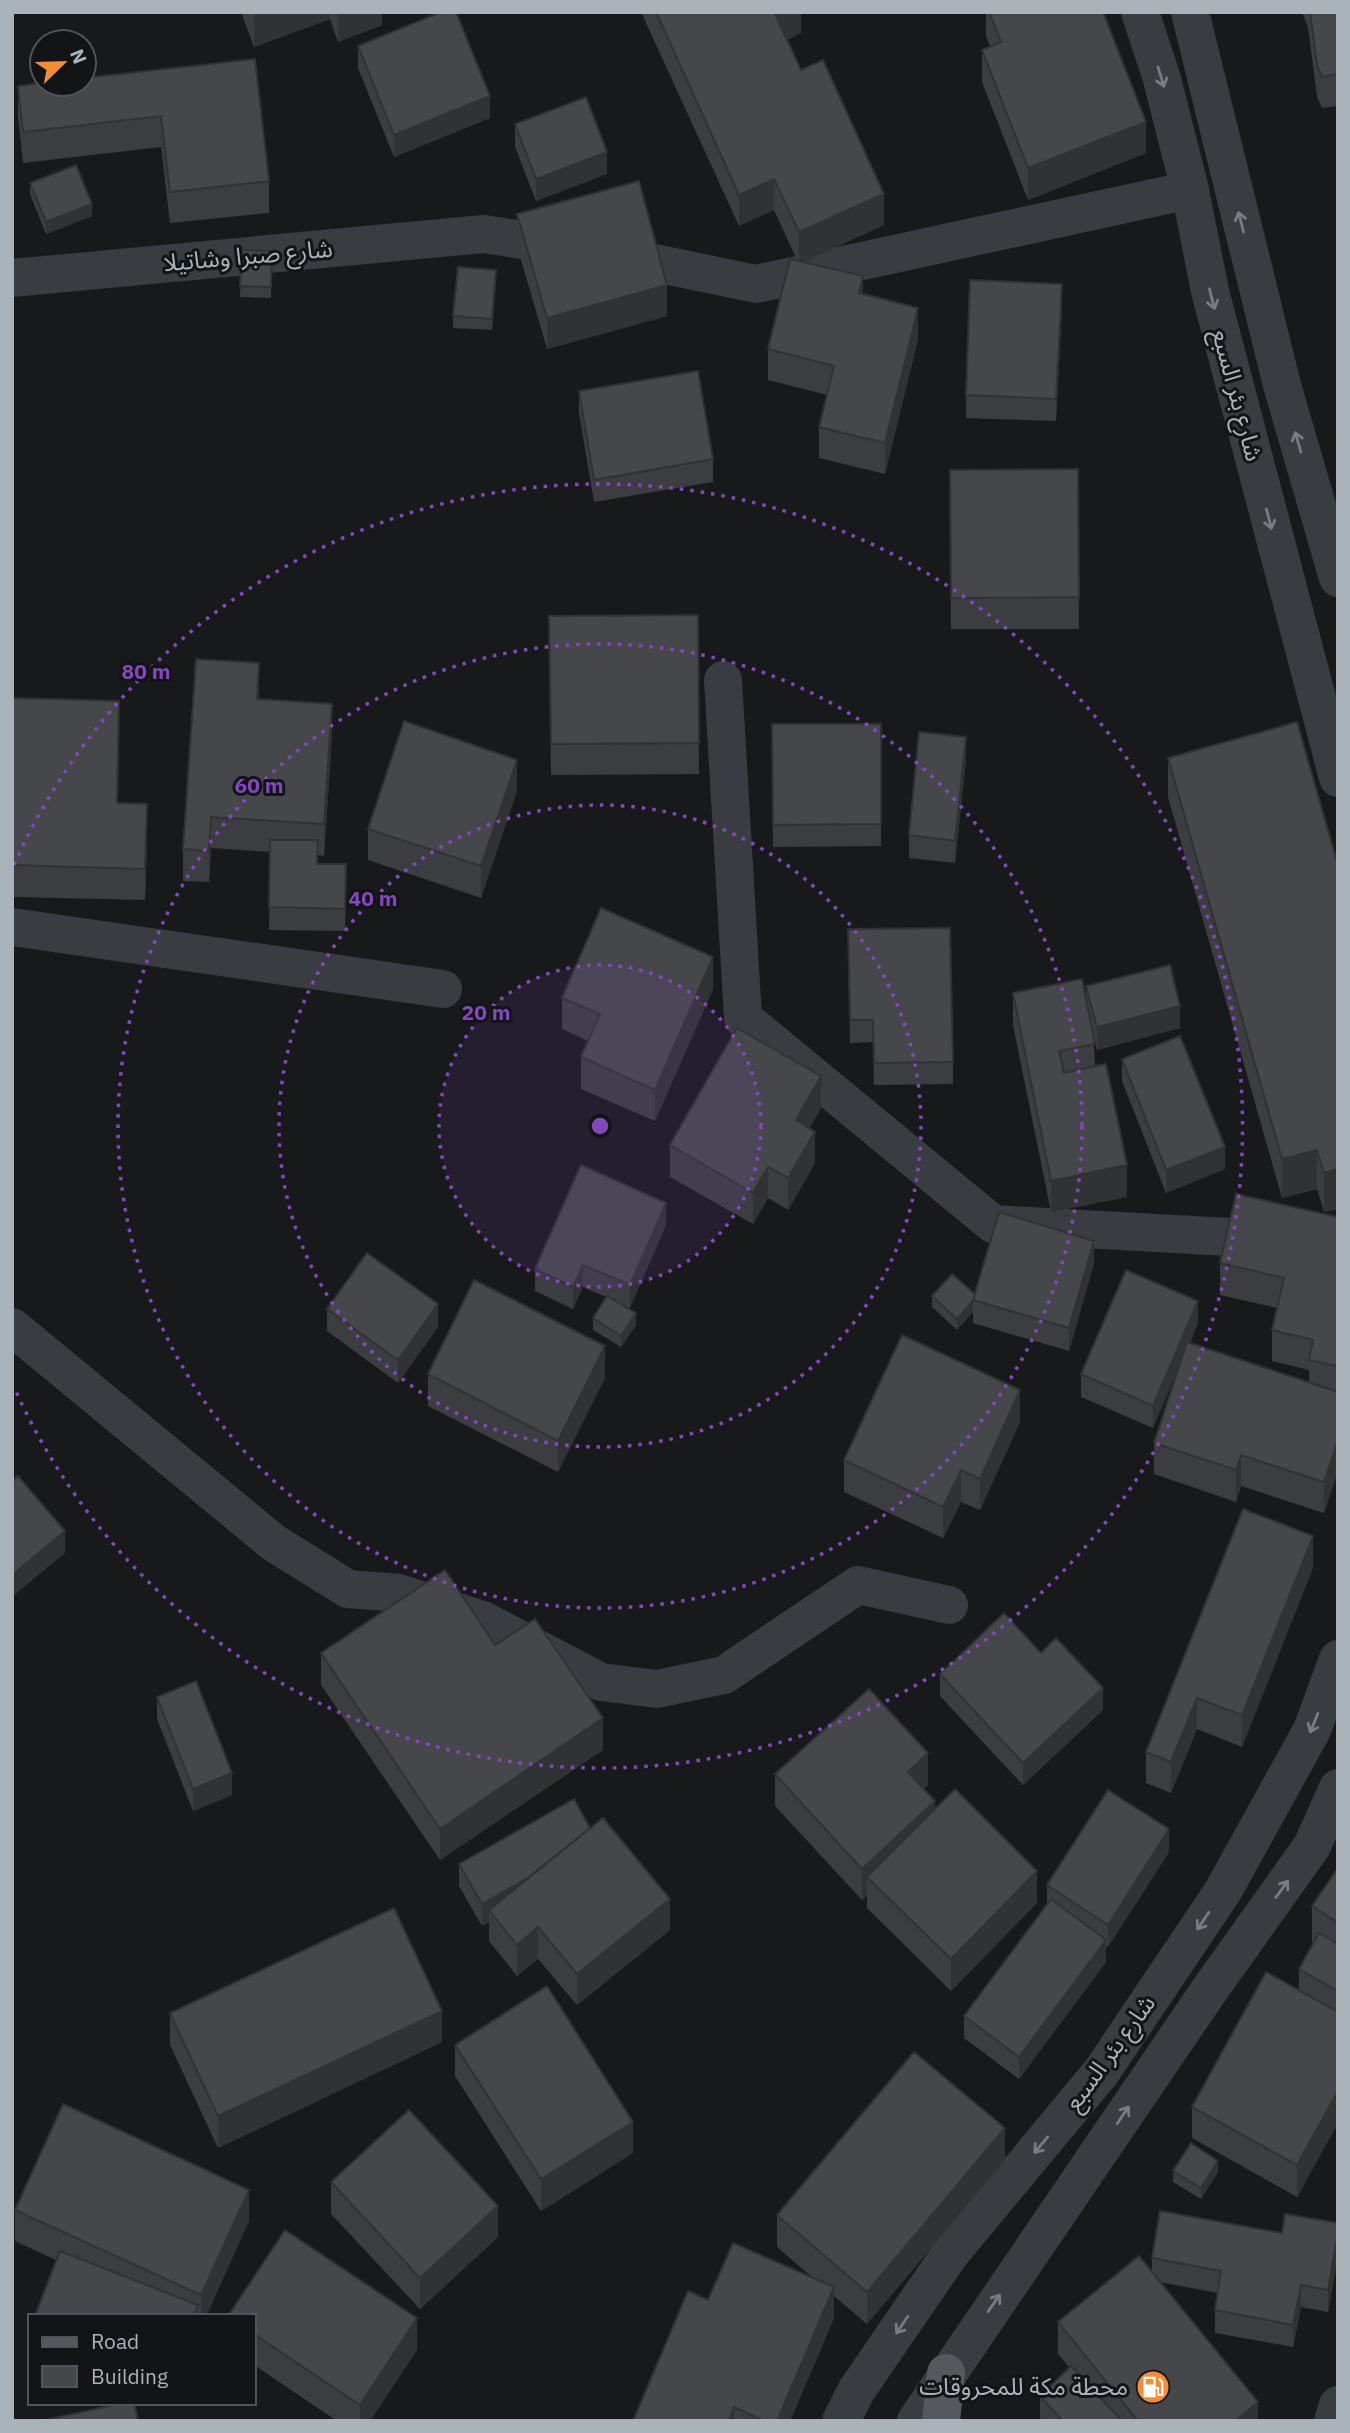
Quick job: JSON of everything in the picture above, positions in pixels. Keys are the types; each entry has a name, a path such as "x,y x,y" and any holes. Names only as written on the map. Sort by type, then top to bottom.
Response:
{"main road":[{"path":"940,2421 946,2373"}],"street":[{"name":"شارع بئر السبع","path":"1140,12 1162,79 1190,190 1210,291 1338,778"},
{"name":"شارع بئر السبع","path":"1190,12 1282,385 1338,578"},
{"name":"شارع صبرا وشاتيلا","path":"12,278 484,234 601,252 756,284 1190,190"},
{"path":"723,680 743,1018 993,1224 1338,1243"},
{"path":"12,927 443,989"},
{"path":"12,1326 274,1543 348,1589 399,1593 483,1620 601,1682 657,1689 724,1675 858,1585 949,1605"},
{"name":"شارع بئر السبع","path":"841,2421 856,2391 950,2254 1102,2071 1223,1891 1312,1730 1338,1659"},
{"name":"شارع بئر السبع","path":"916,2421 946,2373 1312,1846 1338,1788"},
{"path":"1333,2421 1338,2405"}],"building":[{"path":"441,12 456,12 490,96 394,135 358,46"},
{"path":"656,12 778,12 775,14 801,70 823,60 884,194 799,232 774,179 739,195"},
{"path":"989,12 1103,12 1146,122 1028,168 982,50 1001,42"},
{"path":"1310,12 1338,12 1338,74 1322,77 1317,65"},
{"path":"255,59 269,181 170,192 161,116 23,132 18,86 28,85 28,98 98,98 98,76"},
{"path":"586,97 607,152 536,179 515,124"},
{"path":"76,165 92,204 46,222 30,183"},
{"path":"639,181 667,285 547,318 517,214"},
{"path":"242,250 272,251 271,287 240,286"},
{"path":"790,259 863,276 859,293 918,308 885,443 819,427 834,366 768,349"},
{"path":"458,267 496,270 492,319 453,316"},
{"path":"970,280 1062,284 1056,399 966,395"},
{"path":"698,371 713,459 594,480 579,391"},
{"path":"1078,469 1079,597 951,598 950,470"},
{"path":"698,615 699,743 551,744 549,616"},
{"path":"196,659 259,663 257,699 332,704 324,824 211,817 209,851 183,849"},
{"path":"12,698 119,701 117,803 147,804 145,869 12,865"},
{"path":"404,721 517,760 481,866 368,829"},
{"path":"1297,722 1338,865 1338,1169 1324,1173 1317,1150 1282,1159 1168,758"},
{"path":"772,724 881,724 881,824 773,825"},
{"path":"919,732 966,737 955,841 909,835"},
{"path":"270,840 318,840 317,864 346,864 345,909 269,907"},
{"path":"601,908 713,957 655,1090 581,1057 600,1014 562,998"},
{"path":"950,928 953,1062 874,1063 873,1020 850,1020 848,929"},
{"path":"1170,965 1180,1006 1097,1027 1086,986"},
{"path":"1082,979 1095,1044 1059,1051 1064,1073 1106,1064 1127,1165 1051,1181 1013,993"},
{"path":"737,1028 821,1076 796,1120 815,1132 788,1178 768,1167 753,1193 670,1145"},
{"path":"1180,1036 1225,1147 1166,1170 1122,1059"},
{"path":"581,1165 666,1203 630,1285 583,1265 573,1287 535,1269"},
{"path":"1236,1194 1338,1217 1338,1366 1309,1360 1313,1340 1272,1330 1284,1278 1220,1263"},
{"path":"999,1212 1094,1241 1069,1328 973,1300"},
{"path":"367,1253 438,1304 398,1360 327,1309"},
{"path":"1126,1270 1198,1301 1153,1406 1081,1374"},
{"path":"952,1274 975,1294 973,1301 957,1319 932,1296"},
{"path":"474,1280 605,1346 558,1441 428,1374"},
{"path":"607,1296 636,1313 621,1336 593,1318"},
{"path":"902,1335 1020,1390 980,1479 961,1470 943,1507 844,1460"},
{"path":"1187,1342 1338,1392 1338,1440 1324,1482 1241,1455 1236,1470 1154,1443"},
{"path":"18,1476 65,1531 12,1575 12,1481"},
{"path":"1243,1509 1313,1536 1242,1715 1197,1698 1171,1762 1146,1752"},
{"path":"445,1570 495,1645 535,1619 603,1718 440,1829 321,1653"},
{"path":"1004,1613 1041,1653 1056,1638 1103,1688 1023,1763 940,1674"},
{"path":"196,1681 232,1773 193,1789 157,1697"},
{"path":"869,1689 928,1753 908,1772 935,1801 862,1869 775,1774"},
{"path":"955,1789 1037,1871 951,1959 867,1877"},
{"path":"1108,1790 1169,1829 1108,1925 1047,1885"},
{"path":"574,1799 590,1828 529,1877 482,1904 459,1864"},
{"path":"603,1818 670,1899 577,1974 538,1927 517,1945 489,1910"},
{"path":"1338,1868 1338,1923 1312,1906"},
{"path":"1051,1899 1106,1940 1019,2057 964,2016"},
{"path":"394,1908 442,2011 218,2116 170,2013"},
{"path":"1319,1933 1338,1944 1338,1991 1299,1969"},
{"path":"1266,1972 1338,2012 1338,2091 1297,2165 1192,2107"},
{"path":"547,1986 633,2122 541,2179 455,2045"},
{"path":"914,2052 1005,2128 867,2292 777,2215"},
{"path":"63,2104 249,2190 201,2295 15,2210"},
{"path":"409,2110 498,2206 420,2278 331,2182"},
{"path":"1191,2143 1218,2161 1201,2188 1173,2171"},
{"path":"1160,2211 1282,2233 1285,2214 1338,2223 1328,2290 1301,2285 1293,2325 1215,2310 1221,2271 1152,2258"},
{"path":"285,2230 417,2318 360,2405 256,2335 256,2314 229,2314"},
{"path":"733,2243 834,2287 777,2421 765,2421 734,2407 729,2421 633,2421 688,2291 708,2300"},
{"path":"60,2251 198,2305 195,2314 36,2314"},
{"name":"محطة مكة للمحروقات","path":"1139,2256 1258,2402 1235,2421 1138,2421 1058,2322"},
{"path":"1071,2366 1122,2421 1063,2421 1040,2396"},
{"path":"114,2405 134,2405 138,2421 41,2421"}],"place":[{"name":"محطة مكة للمحروقات","path":"1153,2387"}]}
